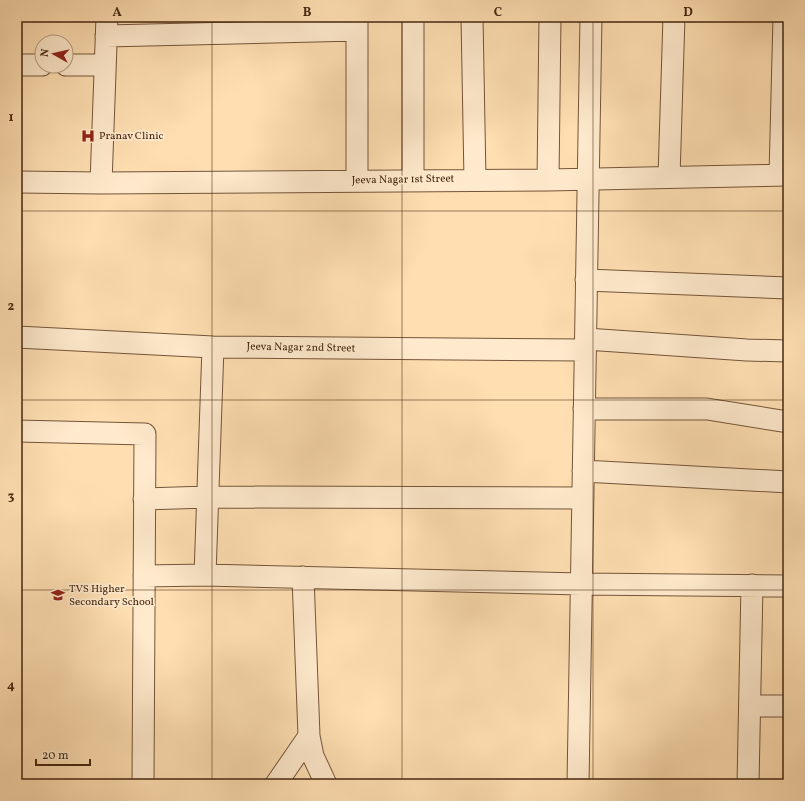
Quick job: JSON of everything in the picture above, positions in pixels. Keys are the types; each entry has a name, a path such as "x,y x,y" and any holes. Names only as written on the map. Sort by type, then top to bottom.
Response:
{"street":[{"path":"413,17 414,180"},
{"path":"472,17 475,180"},
{"path":"548,180 550,17"},
{"path":"578,784 591,17"},
{"path":"669,177 674,17"},
{"path":"784,17 784,175"},
{"path":"101,183 106,27 357,24 357,181"},
{"path":"17,65 34,65"},
{"path":"74,65 105,65"},
{"name":"Jeeva Nagar 1st Street","path":"17,182 101,183 548,180 784,175"},
{"path":"586,280 788,288"},
{"name":"Jeeva Nagar 2nd Street","path":"17,337 213,347 585,344 788,351"},
{"path":"205,574 213,347"},
{"path":"584,409 707,409 788,422"},
{"path":"17,431 144,434 143,784"},
{"path":"583,471 788,482"},
{"path":"144,499 208,497 583,498"},
{"path":"144,576 205,574 581,584 788,586"},
{"path":"303,577 309,736 313,756 326,784"},
{"path":"748,784 752,585"},
{"path":"750,706 788,706"},
{"path":"276,784 309,736"}],"place":[{"name":"Pranav Clinic","path":"88,136"},
{"name":"TVS Higher Secondary School","path":"58,595"}]}
